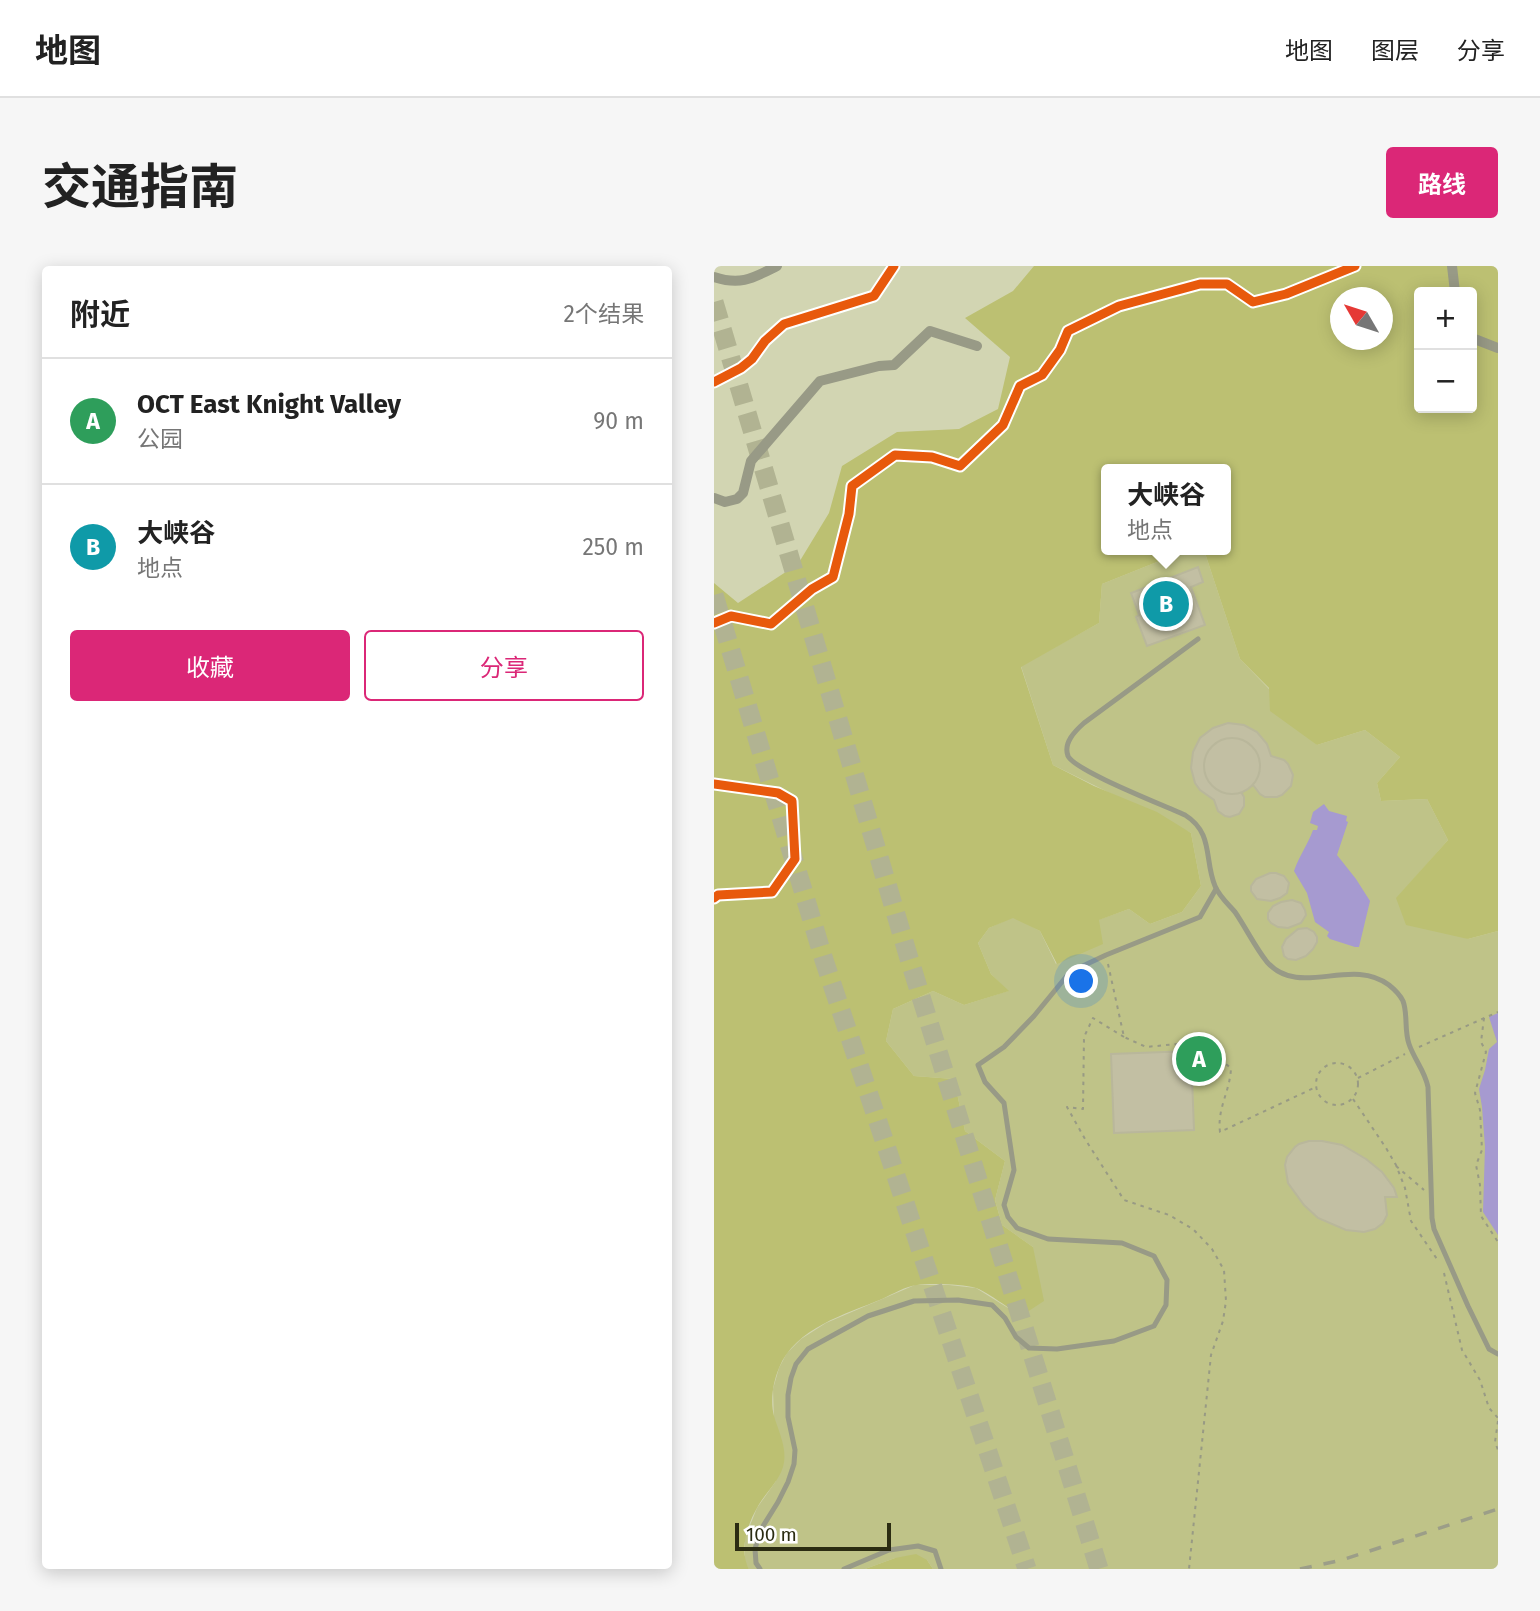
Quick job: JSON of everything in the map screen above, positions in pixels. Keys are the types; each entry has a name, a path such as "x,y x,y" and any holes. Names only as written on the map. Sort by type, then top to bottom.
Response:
{"street":[{"path":"714,277 730,283 754,278 777,266"},
{"path":"714,382 752,359 765,341 784,324 873,296 894,266"},
{"path":"714,623 731,616 771,624 812,590 833,577 849,514 852,486 895,454 932,457 960,466 1003,425 1020,386 1042,375 1060,350 1068,331 1119,306 1200,284 1227,284 1253,302 1286,294 1355,266"},
{"path":"1452,266 1454,287"},
{"path":"714,498 726,502 737,499 743,493 751,461 820,382 879,366 894,365 930,331 977,346"},
{"path":"1477,340 1498,348"},
{"path":"714,784 778,793 792,800 794,859 772,892 718,895 714,898"}],"lane":[{"path":"1198,639 1084,723 1071,737 1067,746 1069,758 1088,772 1185,815 1198,825 1206,844 1216,889 1267,961 1275,968 1297,978 1361,973 1386,983 1402,999 1411,1051 1428,1087 1434,1229 1489,1349 1498,1354"},
{"path":"760,1569 756,1563 755,1549 760,1531 783,1492 793,1464 795,1450 788,1417 791,1378 796,1364 808,1349 867,1316 914,1301 958,1300 992,1305 1005,1318 1016,1337 1029,1348 1057,1349 1114,1341 1154,1326 1166,1306 1167,1280 1154,1256 1122,1243 1048,1239 1017,1228 1008,1217 1004,1205 1014,1170 1004,1103 985,1082 978,1065 1004,1047 1034,1017 1070,972 1200,917 1216,889"},
{"path":"844,1569 889,1550 918,1546 935,1552 941,1569"}],"path":[{"path":"1106,955 1124,1037 1146,1047 1198,1042 1231,1068 1230,1081 1218,1118 1220,1132 1316,1087"},
{"path":"1358,1079 1411,1051 1498,1012"},
{"path":"1484,1018 1481,1042 1486,1052 1475,1093 1480,1110 1482,1150 1476,1165 1481,1216 1498,1242"},
{"path":"1329,1064 1350,1067 1358,1079 1357,1093 1347,1103 1334,1105 1322,1099 1316,1087 1319,1073 1329,1064"},
{"path":"1353,1099 1396,1165 1405,1188 1411,1220 1440,1263"},
{"path":"1396,1165 1431,1198"},
{"path":"1443,1271 1462,1350 1480,1380 1489,1408 1498,1420 1495,1443 1498,1450"}],"green space":[{"path":"1034,266 1498,266 1498,931 1468,939 1406,925 1396,898 1448,840 1427,799 1381,801 1377,783 1400,757 1365,730 1317,745 1270,711 1269,688 1240,659 1206,555 1231,555 1231,464 1101,464 1101,555 1174,555 1102,584 1099,623 1021,667 1053,765 1094,786 1157,812 1191,833 1201,886 1182,912 1150,924 1129,909 1099,920 1103,944 1057,964 1040,931 1013,918 989,928 978,943 991,974 1009,991 964,1005 933,991 893,1009 886,1041 914,1076 954,1079 965,1131 1005,1161 995,1200 1002,1225 1033,1247 1044,1301 1021,1316 976,1288 946,1284 913,1286 823,1324 797,1342 779,1368 774,1385 773,1410 782,1441 784,1460 781,1473 760,1503 747,1530 745,1554 749,1569 714,1569 714,583 738,603 798,564 829,513 842,466 897,432 959,429 998,409 1010,357 965,318 1013,291"},
{"path":"1174,555 1206,555 1240,659 1317,745 1365,730 1400,757 1377,783 1381,801 1427,799 1448,840 1397,898 1468,939 1498,931 1498,1569 933,1569 927,1560 895,1558 865,1569 749,1569 745,1562 745,1538 757,1508 776,1481 773,1389 787,1353 801,1339 826,1323 915,1285 976,1288 1021,1316 1033,1247 1002,1225 995,1200 1005,1161 965,1131 954,1079 914,1076 886,1041 893,1009 933,991 964,1005 1008,991 991,974 978,943 989,928 1013,917 1040,931 1056,964 1098,920 1129,909 1150,924 1182,912 1201,886 1191,833 1053,765 1021,666 1099,623 1102,584"},
{"path":"916,1554 927,1560 933,1569 865,1569 895,1558"}],"shaded area":[{"path":"1324,804 1329,811 1347,816 1348,822 1337,855 1370,901 1359,947 1330,939 1327,936 1329,932 1315,922 1307,893 1294,871 1313,830 1317,830 1318,826 1310,823 1313,812"},
{"path":"1498,1013 1498,1235 1483,1212 1485,1147 1479,1089 1489,1049 1497,1042 1489,1017"}],"building":[{"path":"1198,567 1203,582 1191,587 1205,625 1147,646 1136,617 1139,615 1131,593"},
{"path":"1228,723 1244,725 1257,732 1267,744 1271,756 1284,760 1293,775 1291,786 1277,797 1265,797 1253,785 1241,792 1244,806 1239,814 1230,817 1218,811 1214,800 1200,790 1191,768 1193,752 1200,738 1213,728"},
{"path":"1232,738 1243,740 1252,746 1258,755 1258,777 1252,786 1243,792 1232,794 1221,792 1212,786 1206,777 1204,766 1206,755 1212,746 1221,740"},
{"path":"1270,873 1284,876 1289,883 1287,893 1271,901 1257,899 1251,886 1256,879"},
{"path":"1292,900 1301,903 1305,910 1306,915 1301,923 1288,928 1271,923 1268,913 1273,906"},
{"path":"1307,928 1317,937 1313,949 1296,960 1288,959 1284,956 1282,947 1286,939 1298,929"},
{"path":"1191,1051 1194,1130 1114,1133 1111,1054"},
{"path":"1309,1141 1342,1145 1382,1172 1397,1197 1385,1197 1387,1215 1383,1223 1364,1232 1346,1230 1318,1218 1304,1205 1288,1183 1285,1165 1287,1157 1295,1147"}],"tunnel":[{"path":"714,302 908,955 1099,1569"},
{"path":"714,595 824,960 1027,1569"}],"railway":[{"path":"1300,1569 1342,1560 1498,1509"}],"cycle path":[{"path":"714,382 752,359 765,341 784,324 874,296 894,266"},
{"path":"714,623 731,616 771,624 812,589 833,577 849,514 852,486 895,455 932,457 960,466 1003,425 1020,386 1042,375 1060,350 1068,331 1119,306 1200,284 1227,284 1253,302 1286,294 1355,266"},
{"path":"714,784 778,793 792,801 795,859 772,892 718,895 714,898"}],"place":[{"name":"大峡谷","path":"1166,604"},
{"name":"OCT East Knight Valley","path":"1199,1059"}]}
